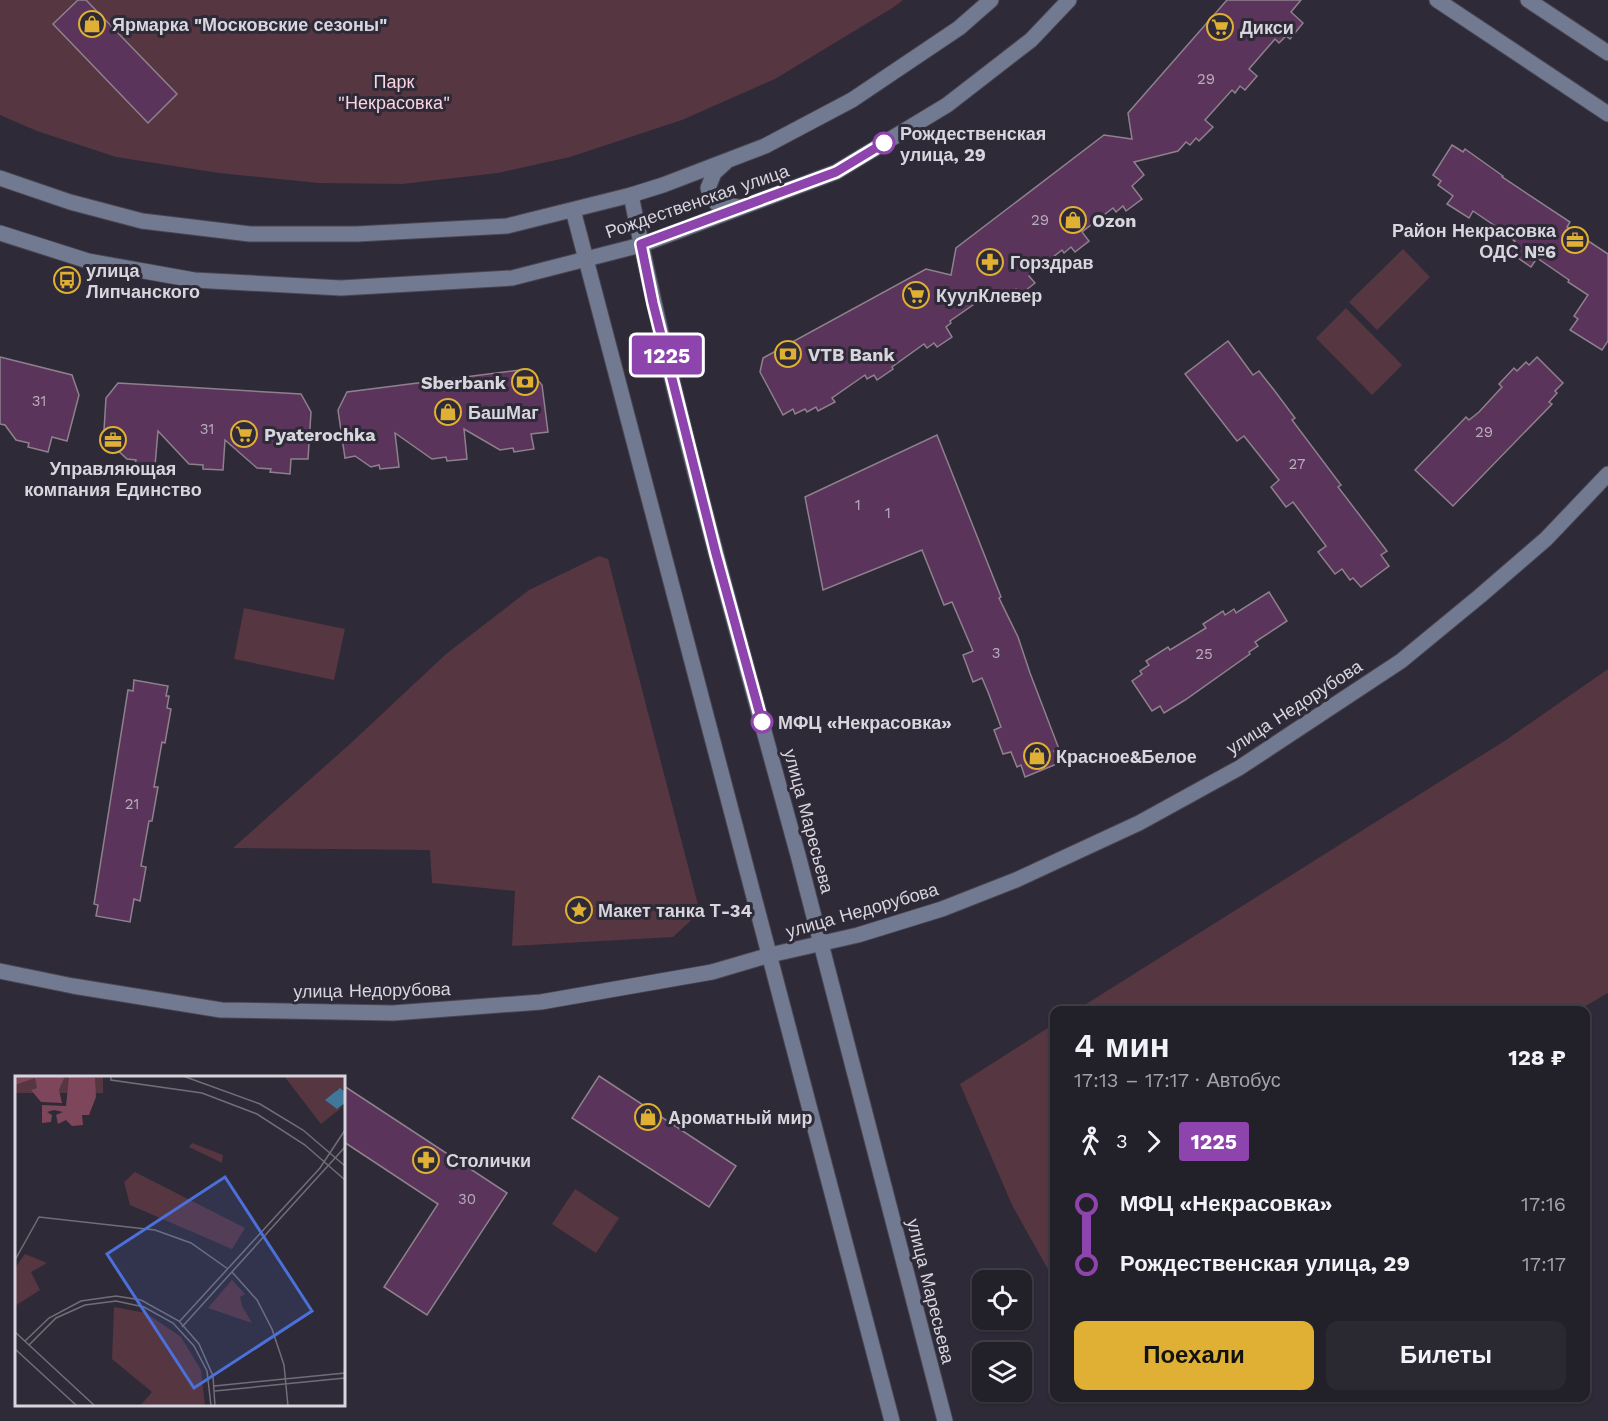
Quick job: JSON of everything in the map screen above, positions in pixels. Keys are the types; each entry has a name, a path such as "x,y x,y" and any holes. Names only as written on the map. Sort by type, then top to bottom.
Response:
{"street":[{"path":"0,178 70,202 142,220 250,234 357,234 507,226 631,195 765,146 852,100 959,28 991,0"},
{"name":"Рождественская улица","path":"0,233 88,261 194,280 341,288 512,278 641,244 836,172 947,105 1031,40 1069,0"},
{"path":"1437,0 1608,114"},
{"path":"1528,0 1608,53"},
{"path":"727,160 714,173 708,188 717,204 740,207"},
{"name":"улица Маресьева","path":"631,195 653,303 718,562 821,944 945,1421"},
{"path":"573,210 892,1421"},
{"name":"улица Недорубова","path":"0,971 73,986 221,1010 393,1013 540,1002 711,972 770,955 858,935 942,909 1016,880 1139,823 1239,768 1401,661 1546,539 1608,474"}],"green space":[{"name":"Парк \"Некрасовка\"","path":"0,0 903,0 775,79 682,120 570,157 498,173 402,184 319,183 219,173 116,157 37,131 0,115"},
{"path":"1403,249 1430,277 1377,330 1349,302"},
{"path":"1346,308 1402,365 1372,395 1316,338"},
{"path":"599,556 608,559 700,912 673,937 512,946 515,891 432,883 430,850 233,848 351,743 446,654 529,590"},
{"path":"244,608 345,629 334,680 234,659"},
{"path":"1608,669 1608,993 1586,1006 1083,1006 1506,740"},
{"path":"1050,1027 1050,1273 1012,1205 960,1084"},
{"path":"575,1189 619,1218 596,1253 552,1224"}],"building":[{"path":"78,0 86,0 177,94 148,123 53,24"},
{"path":"1227,0 1301,0 1291,12 1303,23 1290,39 1286,36 1279,43 1275,39 1249,69 1257,76 1245,90 1240,86 1235,93 1232,90 1205,120 1213,127 1199,141 1196,138 1190,145 1186,142 1178,151 1134,162 1144,175 1132,186 1142,199 1126,211 1123,206 1116,212 1113,208 1082,232 1089,241 1075,252 1071,247 1064,253 1062,250 1029,276 1035,283 1020,295 1016,289 1009,295 1007,292 998,299 996,296 986,303 983,298 950,321 951,323 946,327 952,337 937,347 934,343 927,348 924,344 877,380 874,375 867,379 865,375 832,398 835,402 818,411 816,407 807,412 805,409 795,414 793,409 783,415 760,372 763,358 926,269 951,275 956,248 1104,135 1132,139 1128,113"},
{"path":"1452,145 1463,152 1465,149 1502,177 1570,222 1567,227 1608,254 1608,341 1602,350 1570,330 1578,319 1574,316 1588,295 1537,258 1531,267 1508,251 1515,241 1473,211 1469,218 1447,204 1453,196 1438,185 1441,181 1433,175"},
{"path":"1228,341 1253,375 1259,371 1274,390 1295,418 1292,420 1341,485 1338,487 1387,551 1381,555 1389,566 1361,587 1353,578 1350,580 1342,569 1335,574 1318,552 1326,546 1293,502 1286,507 1271,487 1279,480 1244,436 1237,441 1185,374"},
{"path":"0,357 72,375 79,395 67,441 52,437 48,452 28,447 29,443 16,440 5,425 0,424"},
{"path":"1537,357 1563,383 1549,402 1552,404 1453,506 1415,470 1466,417 1469,420 1479,412 1502,387 1499,384 1514,368 1517,371 1526,362 1529,365"},
{"path":"528,369 542,385 548,432 531,434 534,449 514,452 513,448 500,450 464,429 467,459 447,461 446,457 432,459 395,433 399,467 380,469 379,465 371,467 355,456 345,458 338,410 347,392"},
{"path":"118,383 301,394 311,412 308,459 291,459 290,474 270,472 271,469 257,468 225,440 223,470 203,469 203,465 189,464 158,431 155,466 135,464 136,460 127,459 114,447 103,446 106,398"},
{"path":"937,435 1001,597 999,598 1018,637 1059,749 1054,751 1059,763 1025,777 1021,765 1017,767 1011,752 1003,754 994,730 1001,727 988,692 982,678 973,682 963,655 973,651 952,602 944,605 922,550 823,590 805,497"},
{"path":"1269,592 1287,621 1255,642 1258,646 1249,652 1250,654 1185,700 1164,713 1160,706 1152,711 1132,681 1149,665 1146,661 1168,647 1170,650 1206,628 1203,624 1223,611 1225,615 1234,609 1236,613"},
{"path":"134,680 168,686 167,708 171,709 165,743 162,742 154,787 158,787 141,866 146,867 140,901 134,899 130,922 96,916 98,905 94,904 128,690 133,691"},
{"path":"599,1076 736,1166 709,1207 572,1118"},
{"path":"345,1087 507,1193 427,1315 384,1287 438,1204 345,1143"}],"bus line":[{"name":"1225","path":"762,722 716,554 653,303 641,244 836,172 884,143"}],"place":[{"name":"Ярмарка \"Московские сезоны\"","path":"92,24"},
{"name":"Дикси","path":"1220,27"},
{"name":"Рождественская улица, 29","path":"884,143"},
{"name":"Ozon","path":"1073,220"},
{"name":"Район Некрасовка ОДС №6","path":"1575,240"},
{"name":"Горздрав","path":"990,262"},
{"name":"улица Липчанского","path":"67,280"},
{"name":"КуулКлевер","path":"916,295"},
{"name":"VTB Bank","path":"788,354"},
{"name":"Sberbank","path":"525,382"},
{"name":"БашМаг","path":"448,412"},
{"name":"Pyaterochka","path":"244,434"},
{"name":"Управляющая компания Единство","path":"113,440"},
{"name":"МФЦ «Некрасовка»","path":"762,722"},
{"name":"Красное&Белое","path":"1037,756"},
{"name":"Макет танка Т-34","path":"579,910"},
{"name":"Ароматный мир","path":"648,1117"},
{"name":"Столички","path":"426,1160"}]}
